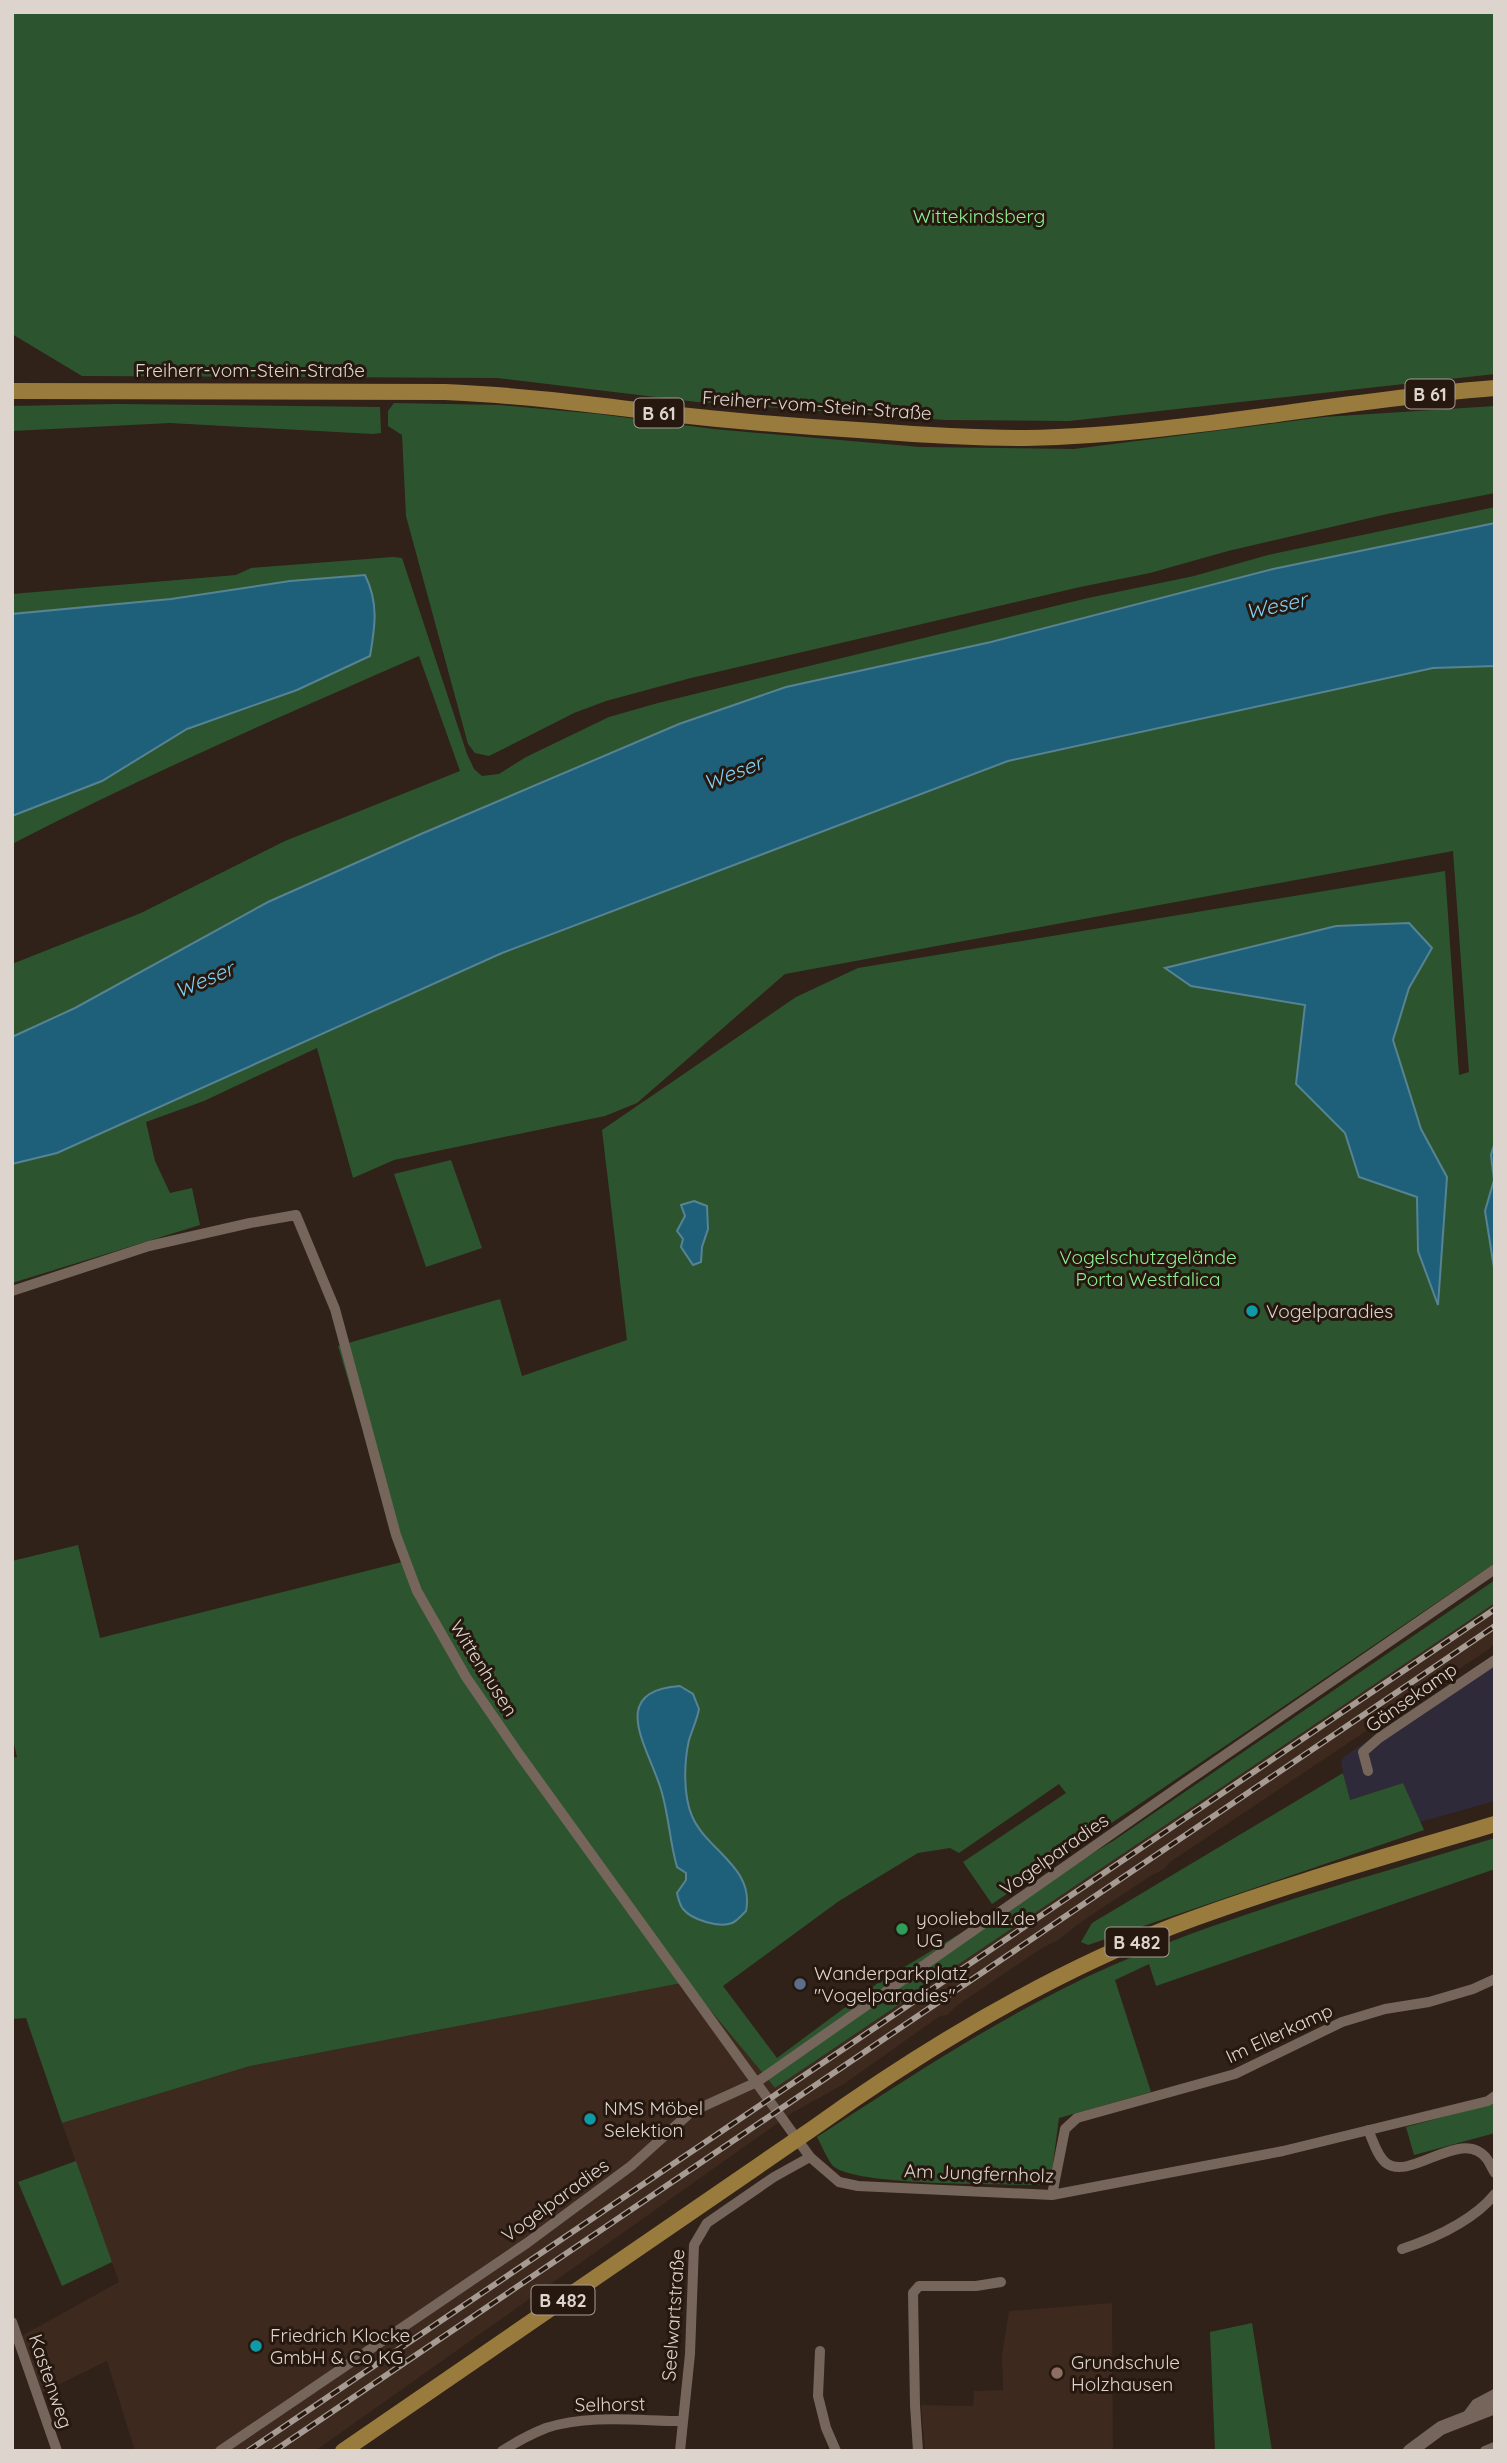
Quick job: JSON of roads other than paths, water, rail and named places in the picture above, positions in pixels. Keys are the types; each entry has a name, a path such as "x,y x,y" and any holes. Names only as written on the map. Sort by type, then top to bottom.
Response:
{"main road":[{"name":"Freiherr-vom-Stein-Straße","path":"1366,404 1408,396 1495,388"},
{"name":"Freiherr-vom-Stein-Straße","path":"12,391 445,392 509,395 801,426 1024,438 1121,432 1366,404 1495,396"},
{"name":"B 482","path":"343,2451 881,2079 951,2036 1086,1964 1176,1926 1275,1891 1495,1824"}],"street":[{"name":"Wittenhusen","path":"12,1291 149,1246 296,1215 335,1309 396,1535 417,1591 466,1677 519,1754 757,2082"},
{"name":"Vogelparadies","path":"220,2451 537,2235 631,2166 691,2112 757,2082 1495,1569"},
{"name":"Gänsekamp","path":"1368,1771 1363,1752 1379,1738 1495,1660"},
{"name":"Im Ellerkamp","path":"1052,2195 1065,2129 1077,2118 1235,2074 1342,2022 1385,2009 1429,2002 1473,1989 1495,1979"},
{"name":"Am Jungfernholz","path":"757,2082 810,2157 839,2182 858,2186 1052,2195 1283,2151 1488,2101 1495,2096"},
{"path":"1368,2130 1383,2161 1392,2166 1403,2167 1455,2149 1470,2148 1486,2157 1495,2173"},
{"name":"Seelwartstraße","path":"680,2451 690,2354 694,2245 707,2223 810,2157"},
{"path":"1402,2249 1428,2241 1452,2227 1487,2203 1495,2194"},
{"path":"918,2451 913,2293 919,2286 976,2286 1001,2282"},
{"name":"Kastenweg","path":"12,2322 57,2451"},
{"path":"820,2351 818,2396 826,2428 836,2451"},
{"path":"1466,2417 1476,2404 1495,2394"},
{"path":"1410,2451 1441,2428 1495,2407"},
{"name":"Selhorst","path":"502,2451 546,2428 566,2423 588,2420 683,2421"},
{"path":"1485,2451 1495,2447"}],"water":[{"name":"Weser","path":"1495,523 1495,666 1433,668 1008,761 502,953 57,1153 12,1164 12,1037 75,1008 268,902 421,834 679,724 786,687 991,642 1273,569"},
{"path":"365,575 374,605 370,656 297,690 187,729 102,781 12,816 12,614 171,599 290,581"},
{"path":"1409,923 1432,948 1409,988 1393,1040 1421,1129 1447,1177 1438,1305 1418,1251 1417,1197 1359,1177 1345,1133 1296,1084 1305,1005 1191,986 1165,968 1336,926"},
{"path":"1495,1142 1495,1274 1485,1211 1494,1180 1491,1155"},
{"path":"694,1201 707,1206 708,1229 702,1247 701,1262 693,1265 681,1247 683,1239 677,1231 685,1216 681,1205"},
{"path":"680,1686 693,1694 699,1709 686,1758 685,1778 689,1808 699,1828 737,1871 747,1896 746,1911 732,1923 713,1924 699,1920 681,1906 677,1893 686,1880 686,1873 677,1867 662,1793 638,1726 638,1711 644,1699 657,1690"}],"railway":[{"path":"248,2451 1495,1609"},
{"path":"274,2451 1495,1626"}],"place":[{"name":"Vogelparadies","path":"1252,1311"},
{"name":"yoolieballz.de UG","path":"902,1929"},
{"name":"Wanderparkplatz \"Vogelparadies\"","path":"800,1984"},
{"name":"NMS Möbel Selektion","path":"590,2119"},
{"name":"Friedrich Klocke GmbH & Co KG","path":"256,2346"},
{"name":"Grundschule Holzhausen","path":"1057,2373"}],"park label":[{"name":"Wittekindsberg","path":"979,216"},
{"name":"Vogelschutzgelände Porta Westfalica","path":"1148,1268"}]}
